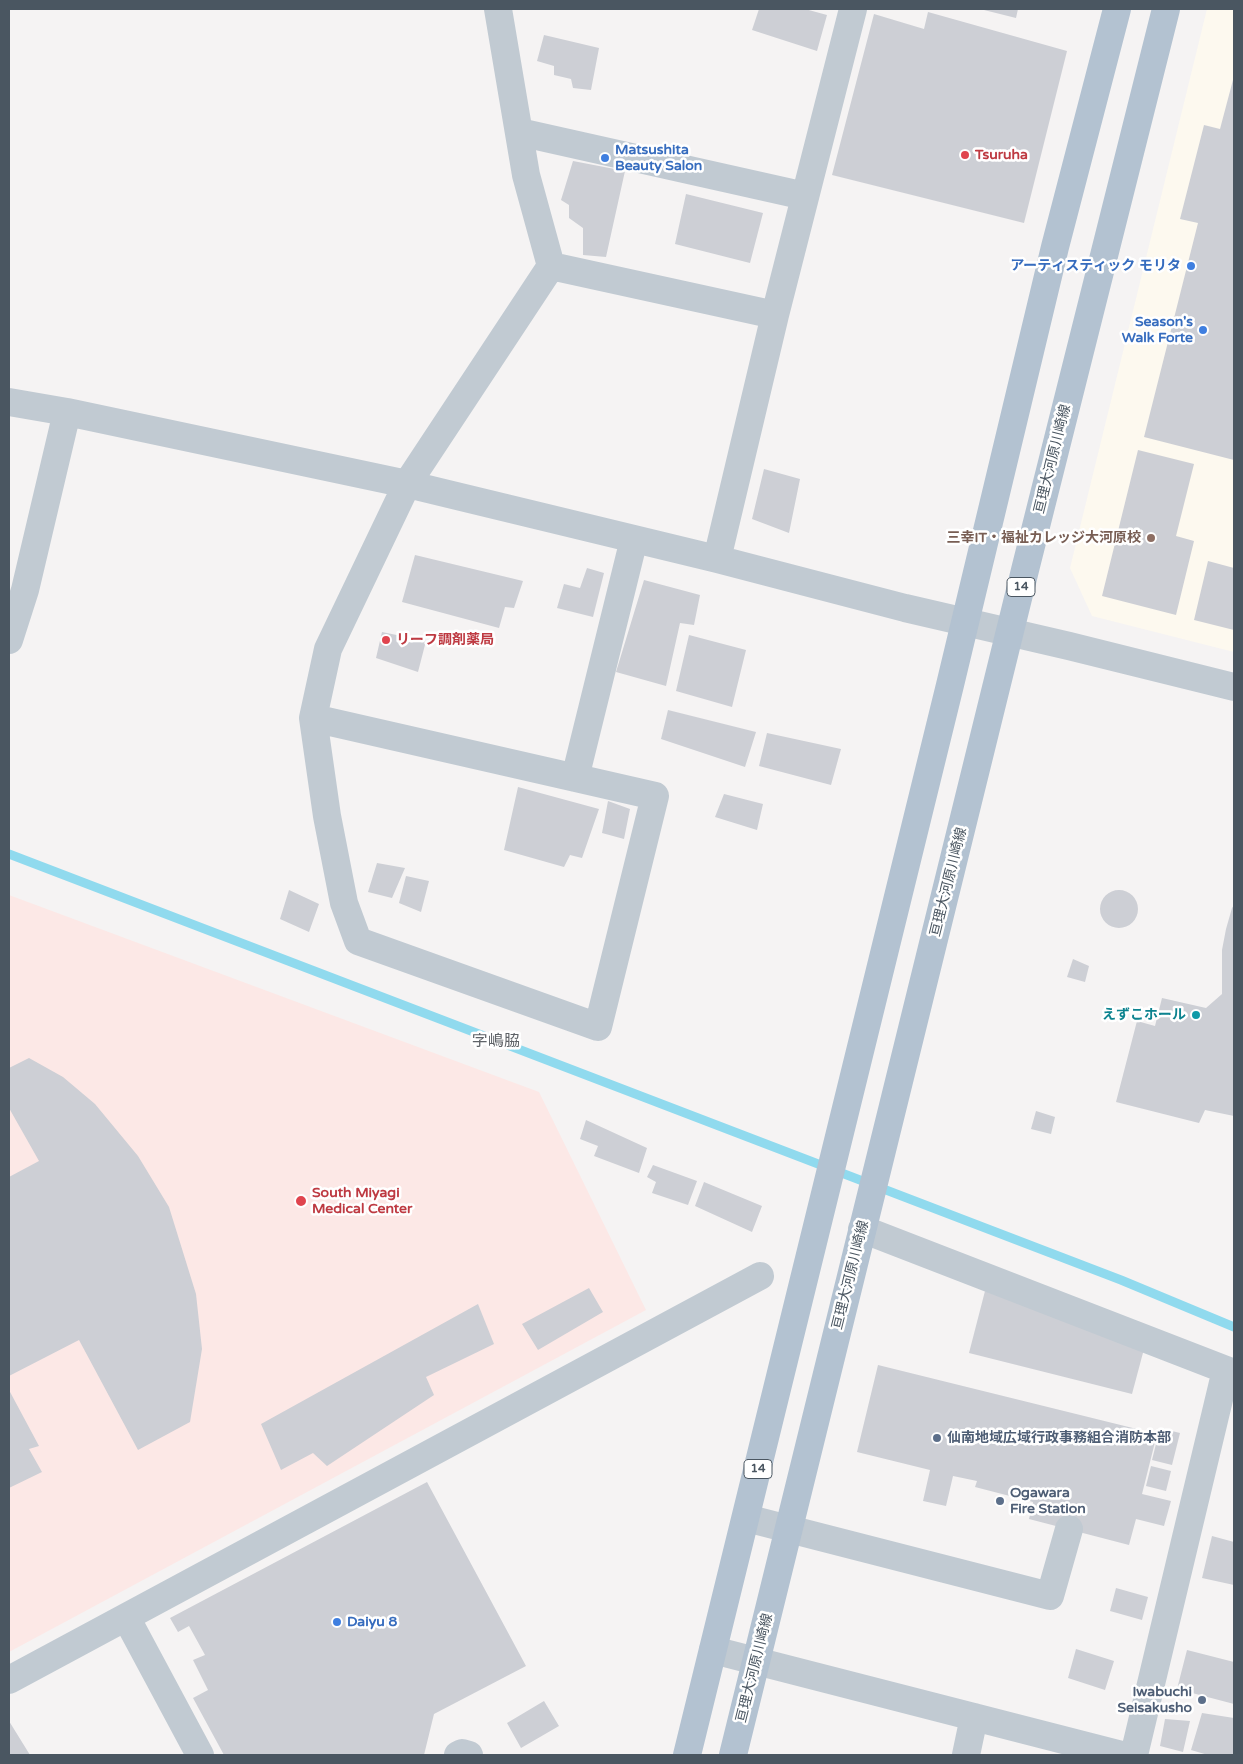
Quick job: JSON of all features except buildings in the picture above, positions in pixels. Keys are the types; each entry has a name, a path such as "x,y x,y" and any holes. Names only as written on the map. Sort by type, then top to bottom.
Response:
{"main road":[{"name":"14","path":"687,1755 829,1184 836,1148 966,622 1055,248 1117,9"},
{"name":"亘理大河原川崎線","path":"733,1755 1166,9"}],"street":[{"path":"313,718 655,796 598,1027 358,941 344,903 327,816 313,718 328,649 407,484 551,266 526,175 498,9"},
{"path":"717,559 775,316 853,9"},
{"path":"519,132 805,196"},
{"path":"551,266 775,316"},
{"path":"9,402 67,412 407,484 717,559 904,608 1234,687"},
{"path":"9,640 24,590 67,412"},
{"path":"575,778 634,539"},
{"path":"862,1229 1230,1372 1134,1755"},
{"path":"9,1680 760,1276"},
{"path":"746,1518 1050,1596 1068,1529"},
{"path":"126,1617 200,1755"},
{"path":"713,1650 1122,1755"},
{"path":"966,1755 974,1717"}],"shaded area":[{"path":"1207,9 1234,9 1234,652 1092,616 1070,568"},
{"name":"South Miyagi Medical Center","path":"9,895 539,1092 646,1310 9,1652"}],"waterway":[{"path":"9,854 1121,1280 1234,1327"}],"place":[{"name":"Tsuruha","path":"965,155"},
{"name":"Matsushita Beauty Salon","path":"605,158"},
{"name":"アーティスティック モリタ","path":"1191,266"},
{"name":"Season's Walk Forte","path":"1203,330"},
{"name":"三幸IT・福祉カレッジ大河原校","path":"1151,538"},
{"name":"リーフ調剤薬局","path":"386,640"},
{"name":"えずこホール","path":"1196,1015"},
{"name":"South Miyagi Medical Center","path":"301,1201"},
{"name":"仙南地域広域行政事務組合消防本部","path":"937,1438"},
{"name":"Ogawara Fire Station","path":"1000,1501"},
{"name":"Daiyu 8","path":"337,1622"},
{"name":"Iwabuchi Seisakusho","path":"1202,1700"}],"district":[{"name":"字嶋脇","path":"496,1042"}]}
